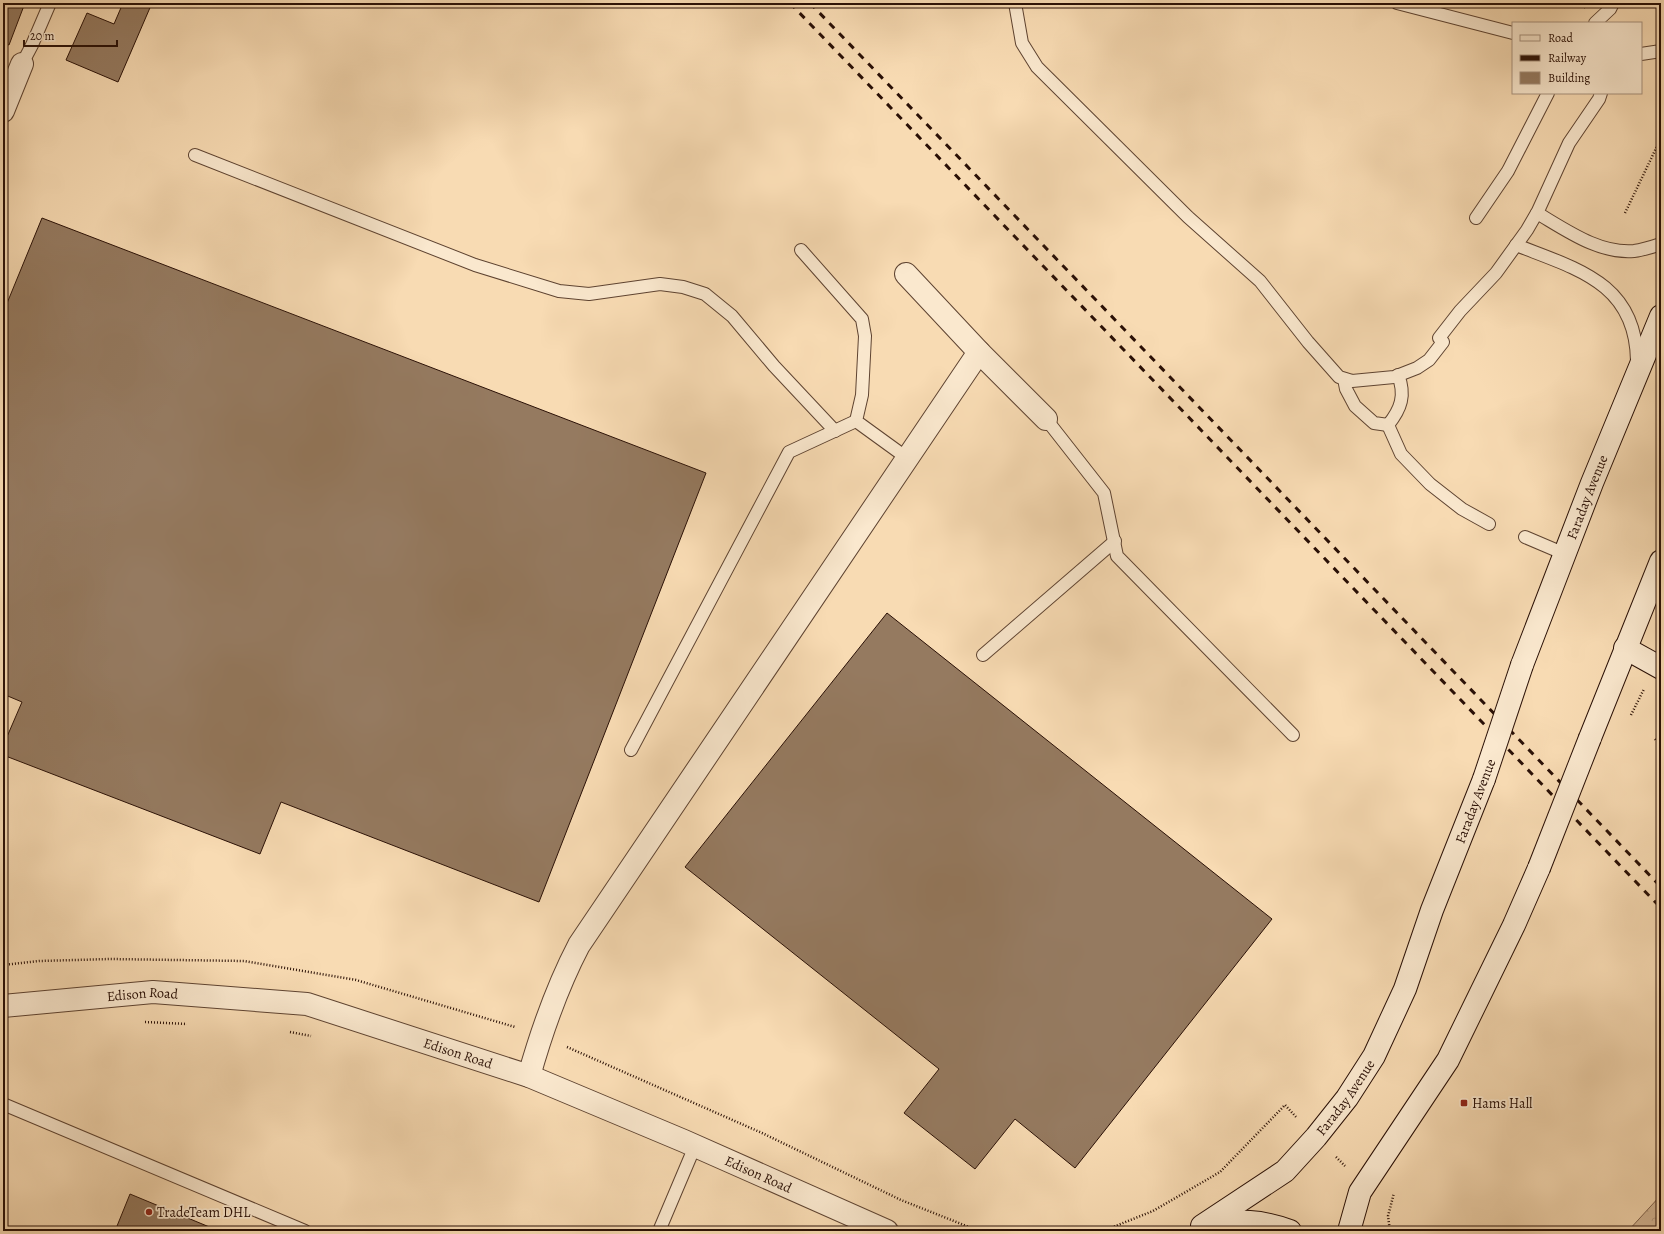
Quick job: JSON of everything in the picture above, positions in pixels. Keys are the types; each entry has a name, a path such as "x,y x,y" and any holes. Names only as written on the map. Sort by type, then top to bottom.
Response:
{"street":[{"path":"3,110 22,64"},
{"path":"906,274 978,352 1046,419"},
{"name":"Faraday Avenue","path":"1196,1228 1285,1172 1316,1137 1347,1098 1374,1056 1405,989 1432,910 1484,779 1522,665 1661,316"},
{"path":"528,1076 563,975 579,945 978,352"},
{"path":"1349,1231 1360,1192 1448,1060 1514,925 1539,868 1625,648 1661,561"},
{"path":"1625,648 1659,666"},
{"name":"Edison Road","path":"3,1006 154,992 307,1004 528,1076 694,1146 887,1231"},
{"path":"1196,1228 1234,1221 1263,1223 1290,1231"}],"lane":[{"path":"22,64 50,3"},
{"path":"1015,3 1022,43 1036,67 1188,217 1260,281 1308,342 1339,377 1352,381 1398,375 1417,368 1429,360 1443,342 1439,338 1460,311 1496,273 1537,213 1569,143 1599,100 1601,94"},
{"path":"1397,3 1512,33"},
{"path":"1596,22 1610,9 1613,3"},
{"path":"1642,54 1661,51"},
{"path":"1476,218 1508,171 1547,94"},
{"path":"195,155 475,265 559,291 589,294 660,284 683,287 705,294 732,316 774,366 835,431"},
{"path":"1537,213 1584,240 1605,249 1634,251 1661,244"},
{"path":"1516,245 1585,273 1607,287 1617,298 1628,317 1637,345 1637,375"},
{"path":"801,250 862,319 865,336 862,395 856,421"},
{"path":"1388,425 1398,413 1401,399 1403,387 1398,375"},
{"path":"1344,379 1346,389 1355,406 1374,423 1388,425"},
{"path":"1046,419 1104,493 1117,556 1293,735"},
{"path":"631,750 789,452 856,421"},
{"path":"856,421 907,458"},
{"path":"1388,425 1401,454 1430,484 1462,509 1489,524"},
{"path":"1525,537 1565,554"},
{"path":"983,655 1115,541"},
{"path":"3,1104 306,1231"},
{"path":"659,1231 694,1146"}],"path":[{"path":"1625,213 1661,138"},
{"path":"1628,721 1659,666"},
{"path":"1655,739 1661,746"},
{"path":"139,1022 193,1025"},
{"path":"286,1031 316,1037"},
{"path":"1103,1231 1153,1211 1220,1172 1285,1105"},
{"path":"1332,1154 1346,1167"},
{"path":"1390,1231 1388,1216 1396,1186"}],"green space":[{"path":"1661,1195 1661,1231 1628,1231"}],"building":[{"path":"3,3 25,3 9,45 3,43"},
{"path":"123,3 152,3 118,82 66,60 87,13 114,24"},
{"path":"1571,3 1587,3 1585,8"},
{"path":"42,218 706,473 539,902 281,802 260,854 3,755 3,746 22,702 3,694 3,313"},
{"path":"887,613 1272,919 1075,1168 1015,1119 975,1169 904,1113 939,1069 685,867"},
{"name":"TradeTeam DHL","path":"130,1194 219,1231 115,1231"}],"railway":[{"path":"790,3 1661,908"},
{"path":"810,3 1661,887"}],"place":[{"name":"Hams Hall","path":"1464,1103"},
{"name":"TradeTeam DHL","path":"149,1212"}]}
